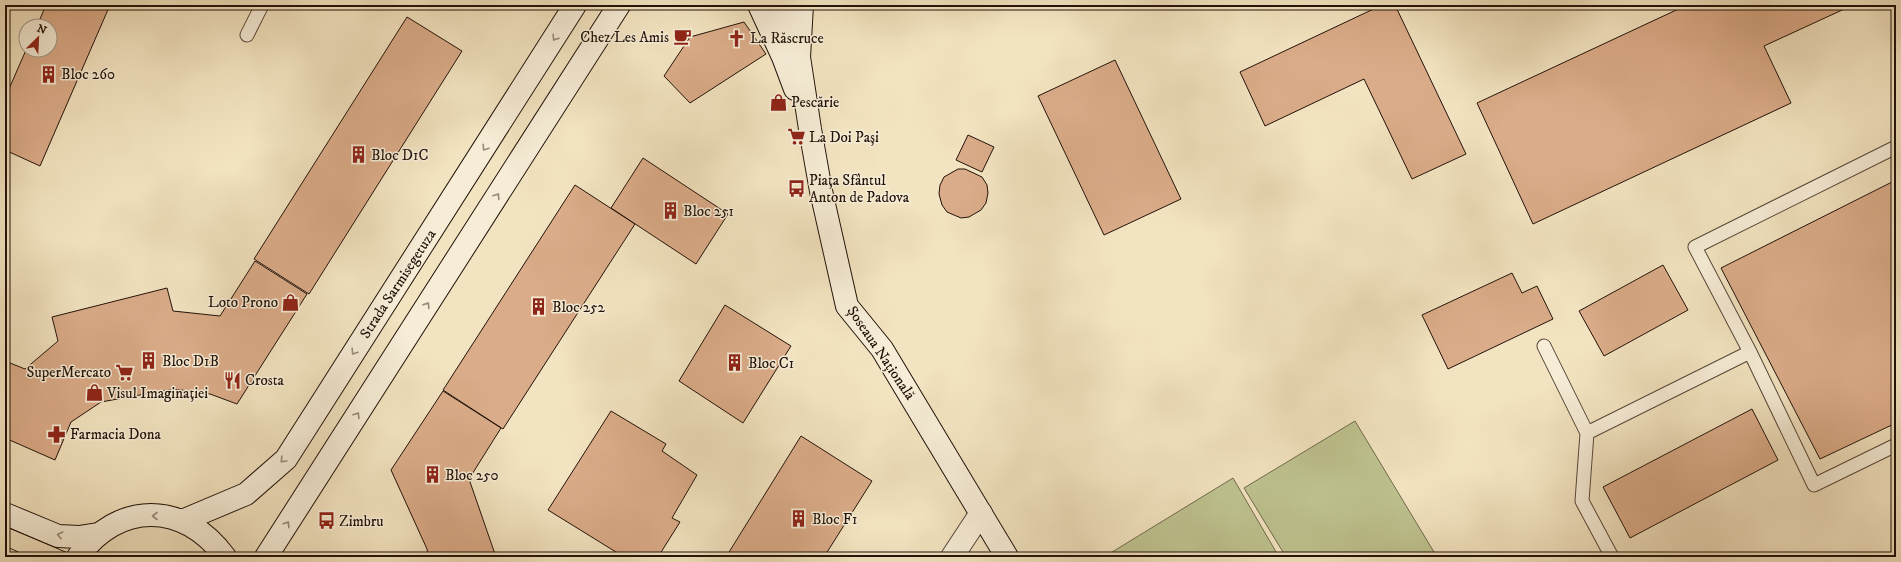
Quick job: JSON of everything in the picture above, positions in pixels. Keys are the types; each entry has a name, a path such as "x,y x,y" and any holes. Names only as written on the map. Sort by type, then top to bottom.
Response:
{"street":[{"name":"Strada Sarmisegetuza","path":"182,521 246,494 286,459 575,5"},
{"path":"266,557 619,5"},
{"path":"604,27 634,5"},
{"path":"759,5 783,57 810,129"},
{"name":"Șoseaua Națională","path":"780,5 799,57 821,191 847,306 882,349 1007,557"},
{"name":"Șoseaua Națională","path":"799,57 802,5"},
{"path":"952,557 981,513"},
{"path":"5,514 58,536 79,537 98,534"},
{"path":"78,557 98,534 117,522 138,516 160,515 182,521 204,534 214,543 225,557"}],"lane":[{"path":"247,36 262,5"},
{"path":"1896,147 1695,247 1750,352 1814,485 1896,445"},
{"path":"1544,346 1586,433 1582,502 1612,557"},
{"path":"1586,433 1750,352"}],"green space":[{"path":"1355,421 1437,557 1286,557 1244,488"},
{"path":"1233,478 1279,557 1104,557"}],"building":[{"name":"Bloc 260","path":"46,5 110,5 40,166 5,150 5,98 22,58 58,58 58,18 40,18"},
{"path":"1382,5 1395,5 1466,154 1412,179 1364,79 1265,126 1240,72"},
{"path":"1687,5 1853,5 1764,46 1791,103 1533,224 1477,103"},
{"name":"Bloc D1C","path":"407,17 462,51 309,294 254,259"},
{"path":"744,22 766,54 690,103 664,76 690,37"},
{"path":"1115,60 1181,199 1104,235 1038,96"},
{"path":"968,135 994,147 982,172 956,160"},
{"name":"Bloc 251","path":"643,158 728,214 696,264 611,208"},
{"path":"958,169 965,169 982,177 987,185 988,193 986,203 981,210 969,217 961,218 947,212 942,205 939,194 940,185 944,177"},
{"path":"1896,180 1896,423 1820,459 1721,268"},
{"name":"Bloc 252","path":"575,185 635,224 503,429 443,390"},
{"name":"Bloc D1B","path":"255,261 307,294 237,404 210,394 173,389 101,402 71,422 55,460 5,438 5,361 25,369 58,341 52,317 167,288 173,311 220,316"},
{"path":"1663,265 1688,310 1604,356 1579,311"},
{"path":"1512,273 1522,293 1537,286 1553,319 1448,369 1422,315"},
{"name":"Bloc C1","path":"725,305 791,346 743,423 679,381"},
{"name":"Bloc 250","path":"443,391 501,428 469,479 496,557 428,557 427,549 391,470"},
{"path":"1752,409 1778,460 1630,538 1603,487"},
{"path":"611,411 666,444 662,451 697,475 672,518 680,522 658,557 624,557 548,510"},
{"name":"Bloc F1","path":"801,436 872,481 824,557 726,557"}],"tram line":[{"path":"5,526 77,557"},
{"path":"5,546 29,557"}],"place":[{"name":"Chez Les Amis","path":"682,37"},
{"name":"La Răscruce","path":"737,38"},
{"name":"Bloc 260","path":"48,74"},
{"name":"Pescărie","path":"778,102"},
{"name":"La Doi Pași","path":"796,137"},
{"name":"Bloc D1C","path":"358,155"},
{"name":"Piața Sfântul Anton de Padova","path":"796,189"},
{"name":"Bloc 251","path":"670,211"},
{"name":"Loto Prono","path":"291,302"},
{"name":"Bloc 252","path":"539,307"},
{"name":"Bloc D1B","path":"149,361"},
{"name":"Bloc C1","path":"735,363"},
{"name":"SuperMercato","path":"124,372"},
{"name":"Crosta","path":"232,380"},
{"name":"Visul Imaginației","path":"94,393"},
{"name":"Farmacia Dona","path":"57,434"},
{"name":"Bloc 250","path":"432,475"},
{"name":"Bloc F1","path":"799,519"},
{"name":"Zimbru","path":"326,521"}]}
